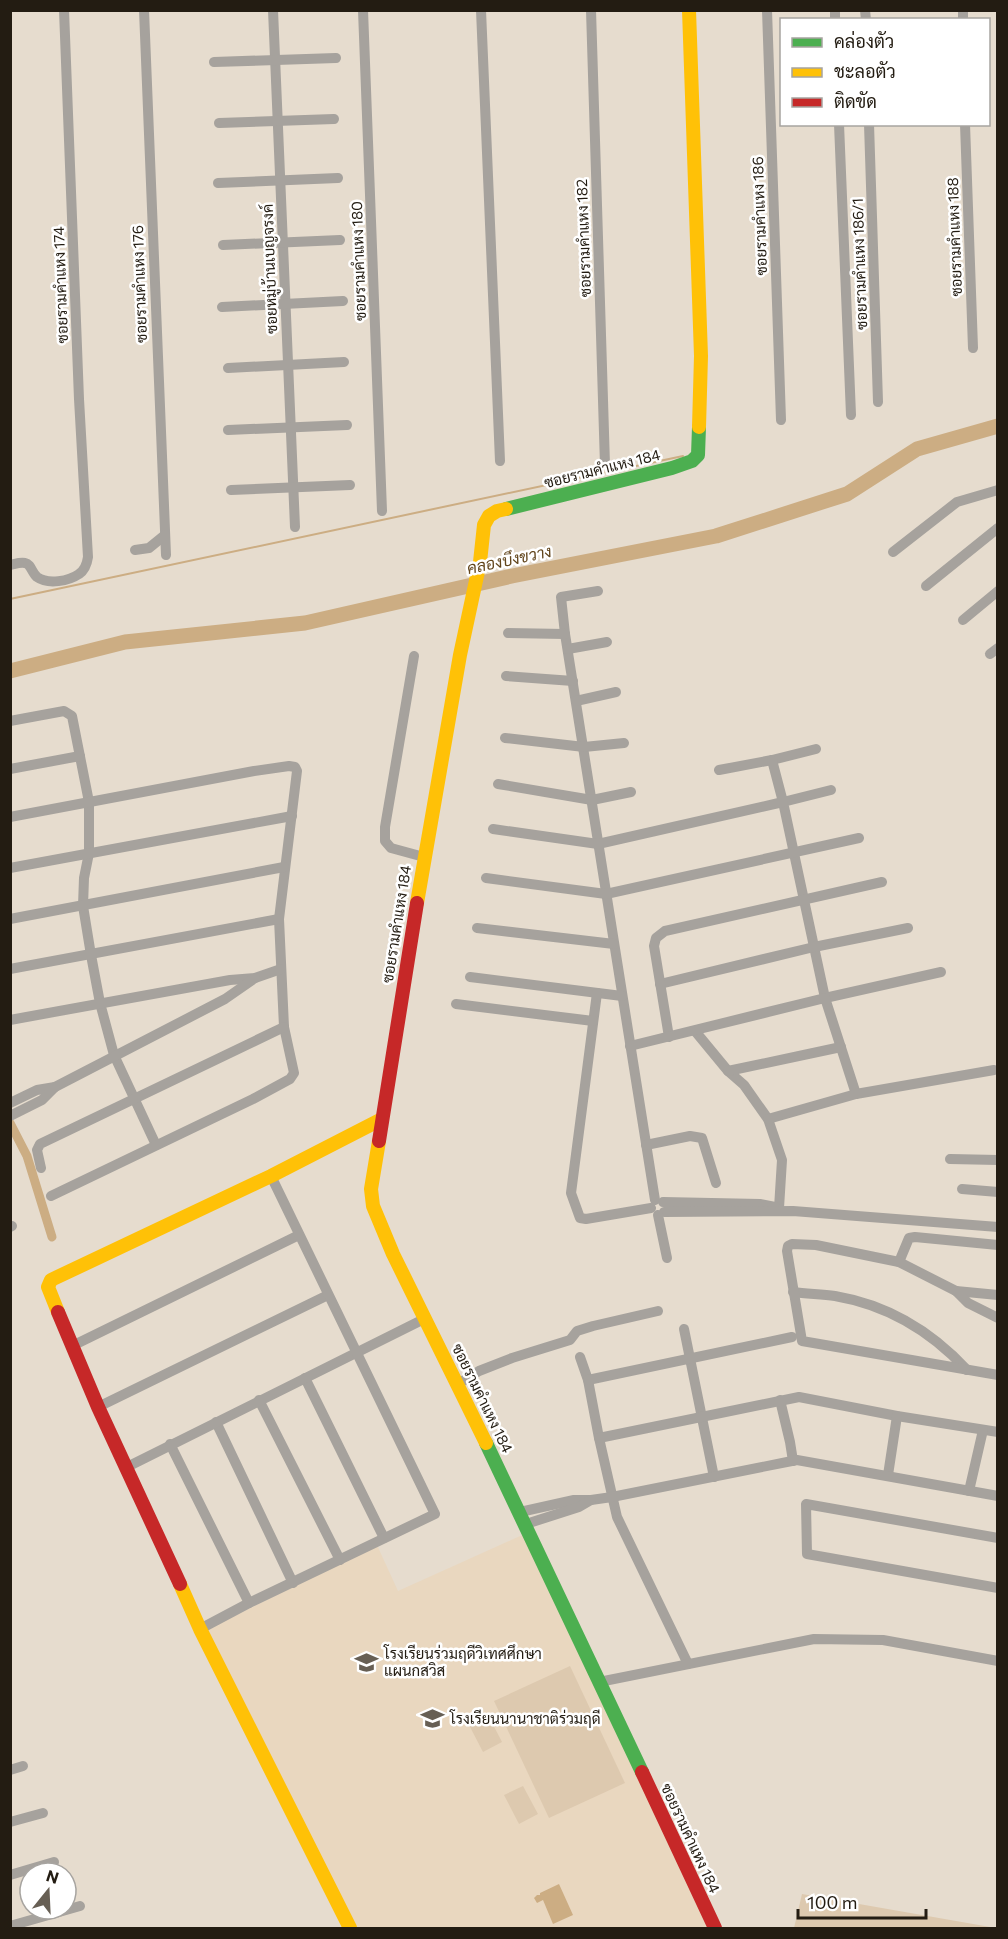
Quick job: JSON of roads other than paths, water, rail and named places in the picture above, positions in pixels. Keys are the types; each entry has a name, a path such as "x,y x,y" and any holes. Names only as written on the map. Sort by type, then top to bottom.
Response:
{"street":[{"name":"ซอยรามคำแหง 174","path":"10,565 29,564 36,576 50,581 65,580 80,574 85,568 88,557 64,10"},
{"name":"ซอยรามคำแหง 176","path":"144,10 166,555"},
{"name":"ซอยหมู่บ้านเบญจรงค์","path":"273,10 295,527"},
{"name":"ซอยรามคำแหง 180","path":"363,10 382,511"},
{"path":"481,10 500,461"},
{"name":"ซอยรามคำแหง 182","path":"591,10 604,465"},
{"name":"ซอยรามคำแหง 184","path":"689,10 701,356 698,454 693,461 672,468 497,511 489,516 484,525 480,562 424,857 371,1189 373,1206 393,1254 523,1518 716,1929"},
{"name":"ซอยรามคำแหง 186","path":"767,10 781,420"},
{"path":"214,62 336,58"},
{"path":"219,123 334,119"},
{"path":"839,126 851,416"},
{"name":"ซอยรามคำแหง 186/1","path":"870,126 878,402"},
{"name":"ซอยรามคำแหง 188","path":"965,126 974,348"},
{"path":"218,183 338,177"},
{"path":"222,245 340,240"},
{"path":"222,306 343,301"},
{"path":"228,368 344,362"},
{"path":"228,430 347,425"},
{"path":"231,490 350,485"},
{"path":"893,552 957,502 998,490"},
{"path":"926,586 998,528"},
{"path":"135,550 149,548 165,535"},
{"path":"598,591 561,597 630,1047 667,1257"},
{"path":"963,620 998,591"},
{"path":"508,633 565,634"},
{"path":"568,649 607,642"},
{"path":"414,656 385,827 385,842 391,848 424,857"},
{"path":"506,676 573,681"},
{"path":"576,701 616,692"},
{"path":"10,721 68,711 72,716 89,802 89,853 84,878 83,906 100,1003 114,1055 156,1145"},
{"path":"505,738 584,747 624,743"},
{"path":"718,770 816,749"},
{"path":"10,769 80,756"},
{"path":"772,760 825,998 856,1094"},
{"path":"10,817 254,771 292,766 298,776 284,867 279,919 284,1027 294,1073 290,1079 254,1099 51,1196"},
{"path":"498,784 592,800 631,792"},
{"path":"494,829 598,843 831,790"},
{"path":"10,868 292,816"},
{"path":"486,878 606,894 859,838"},
{"path":"10,919 284,867"},
{"path":"669,1037 654,946 656,938 665,932 882,882"},
{"path":"10,969 279,919"},
{"path":"477,928 614,944"},
{"path":"660,984 814,947 908,928"},
{"path":"10,1020 230,980 255,978 281,969"},
{"path":"630,1047 940,972"},
{"path":"470,977 622,996"},
{"path":"10,1116 40,1095 225,999 255,978"},
{"path":"597,993 572,1194 580,1218 586,1219 658,1207 718,1208 793,1211 998,1227"},
{"path":"456,1004 593,1022"},
{"path":"41,1168 38,1150 40,1144 284,1027"},
{"path":"695,1031 728,1071 744,1085 768,1119 782,1160 779,1208"},
{"path":"728,1071 841,1047"},
{"path":"768,1119 856,1094 994,1070"},
{"path":"10,1103 40,1095"},
{"path":"351,1929 200,1629 98,1407 48,1291 48,1284 51,1280 271,1176 382,1119"},
{"path":"646,1144 690,1136 702,1138 716,1183"},
{"path":"950,1159 998,1160"},
{"path":"200,1629 249,1603 435,1514 271,1176"},
{"path":"962,1189 998,1192"},
{"path":"718,1208 760,1204 793,1211"},
{"path":"72,1346 299,1235"},
{"path":"899,1262 909,1238 998,1245"},
{"path":"998,1318 968,1303 956,1292 899,1262 816,1245 792,1244 788,1246 802,1341 998,1376"},
{"path":"793,1292 836,1296 872,1306 898,1317 919,1328 948,1349 968,1370"},
{"path":"956,1292 998,1295"},
{"path":"98,1407 328,1295"},
{"path":"458,1384 479,1371 512,1358 570,1340 577,1331 658,1311"},
{"path":"127,1467 426,1318"},
{"path":"684,1329 714,1477"},
{"path":"588,1380 792,1337"},
{"path":"579,1357 588,1380 617,1517 688,1664"},
{"path":"305,1378 384,1538"},
{"path":"599,1438 799,1397 998,1432"},
{"path":"259,1400 340,1560"},
{"path":"780,1400 793,1461"},
{"path":"888,1475 897,1416"},
{"path":"216,1422 293,1583"},
{"path":"969,1491 983,1430"},
{"path":"170,1444 249,1603"},
{"path":"523,1518 574,1500 612,1497 797,1460 998,1496"},
{"path":"998,1539 806,1504 807,1554 998,1588"},
{"path":"599,1682 814,1639 883,1640 998,1661"},
{"path":"10,1770 23,1766"},
{"path":"10,1822 43,1813"},
{"path":"10,1926 80,1906"}],"waterway":[{"name":"คลองบึงขวาง","path":"10,671 125,642 305,623 512,576 716,536 847,494 917,449 998,426"},
{"path":"10,599 683,456"},
{"path":"10,1123 27,1156 52,1237"}],"place":[{"name":"โรงเรียนร่วมฤดีวิเทศศึกษา แผนกสวิส","path":"366,1662"},
{"name":"โรงเรียนนานาชาติร่วมฤดี","path":"432,1718"}]}
